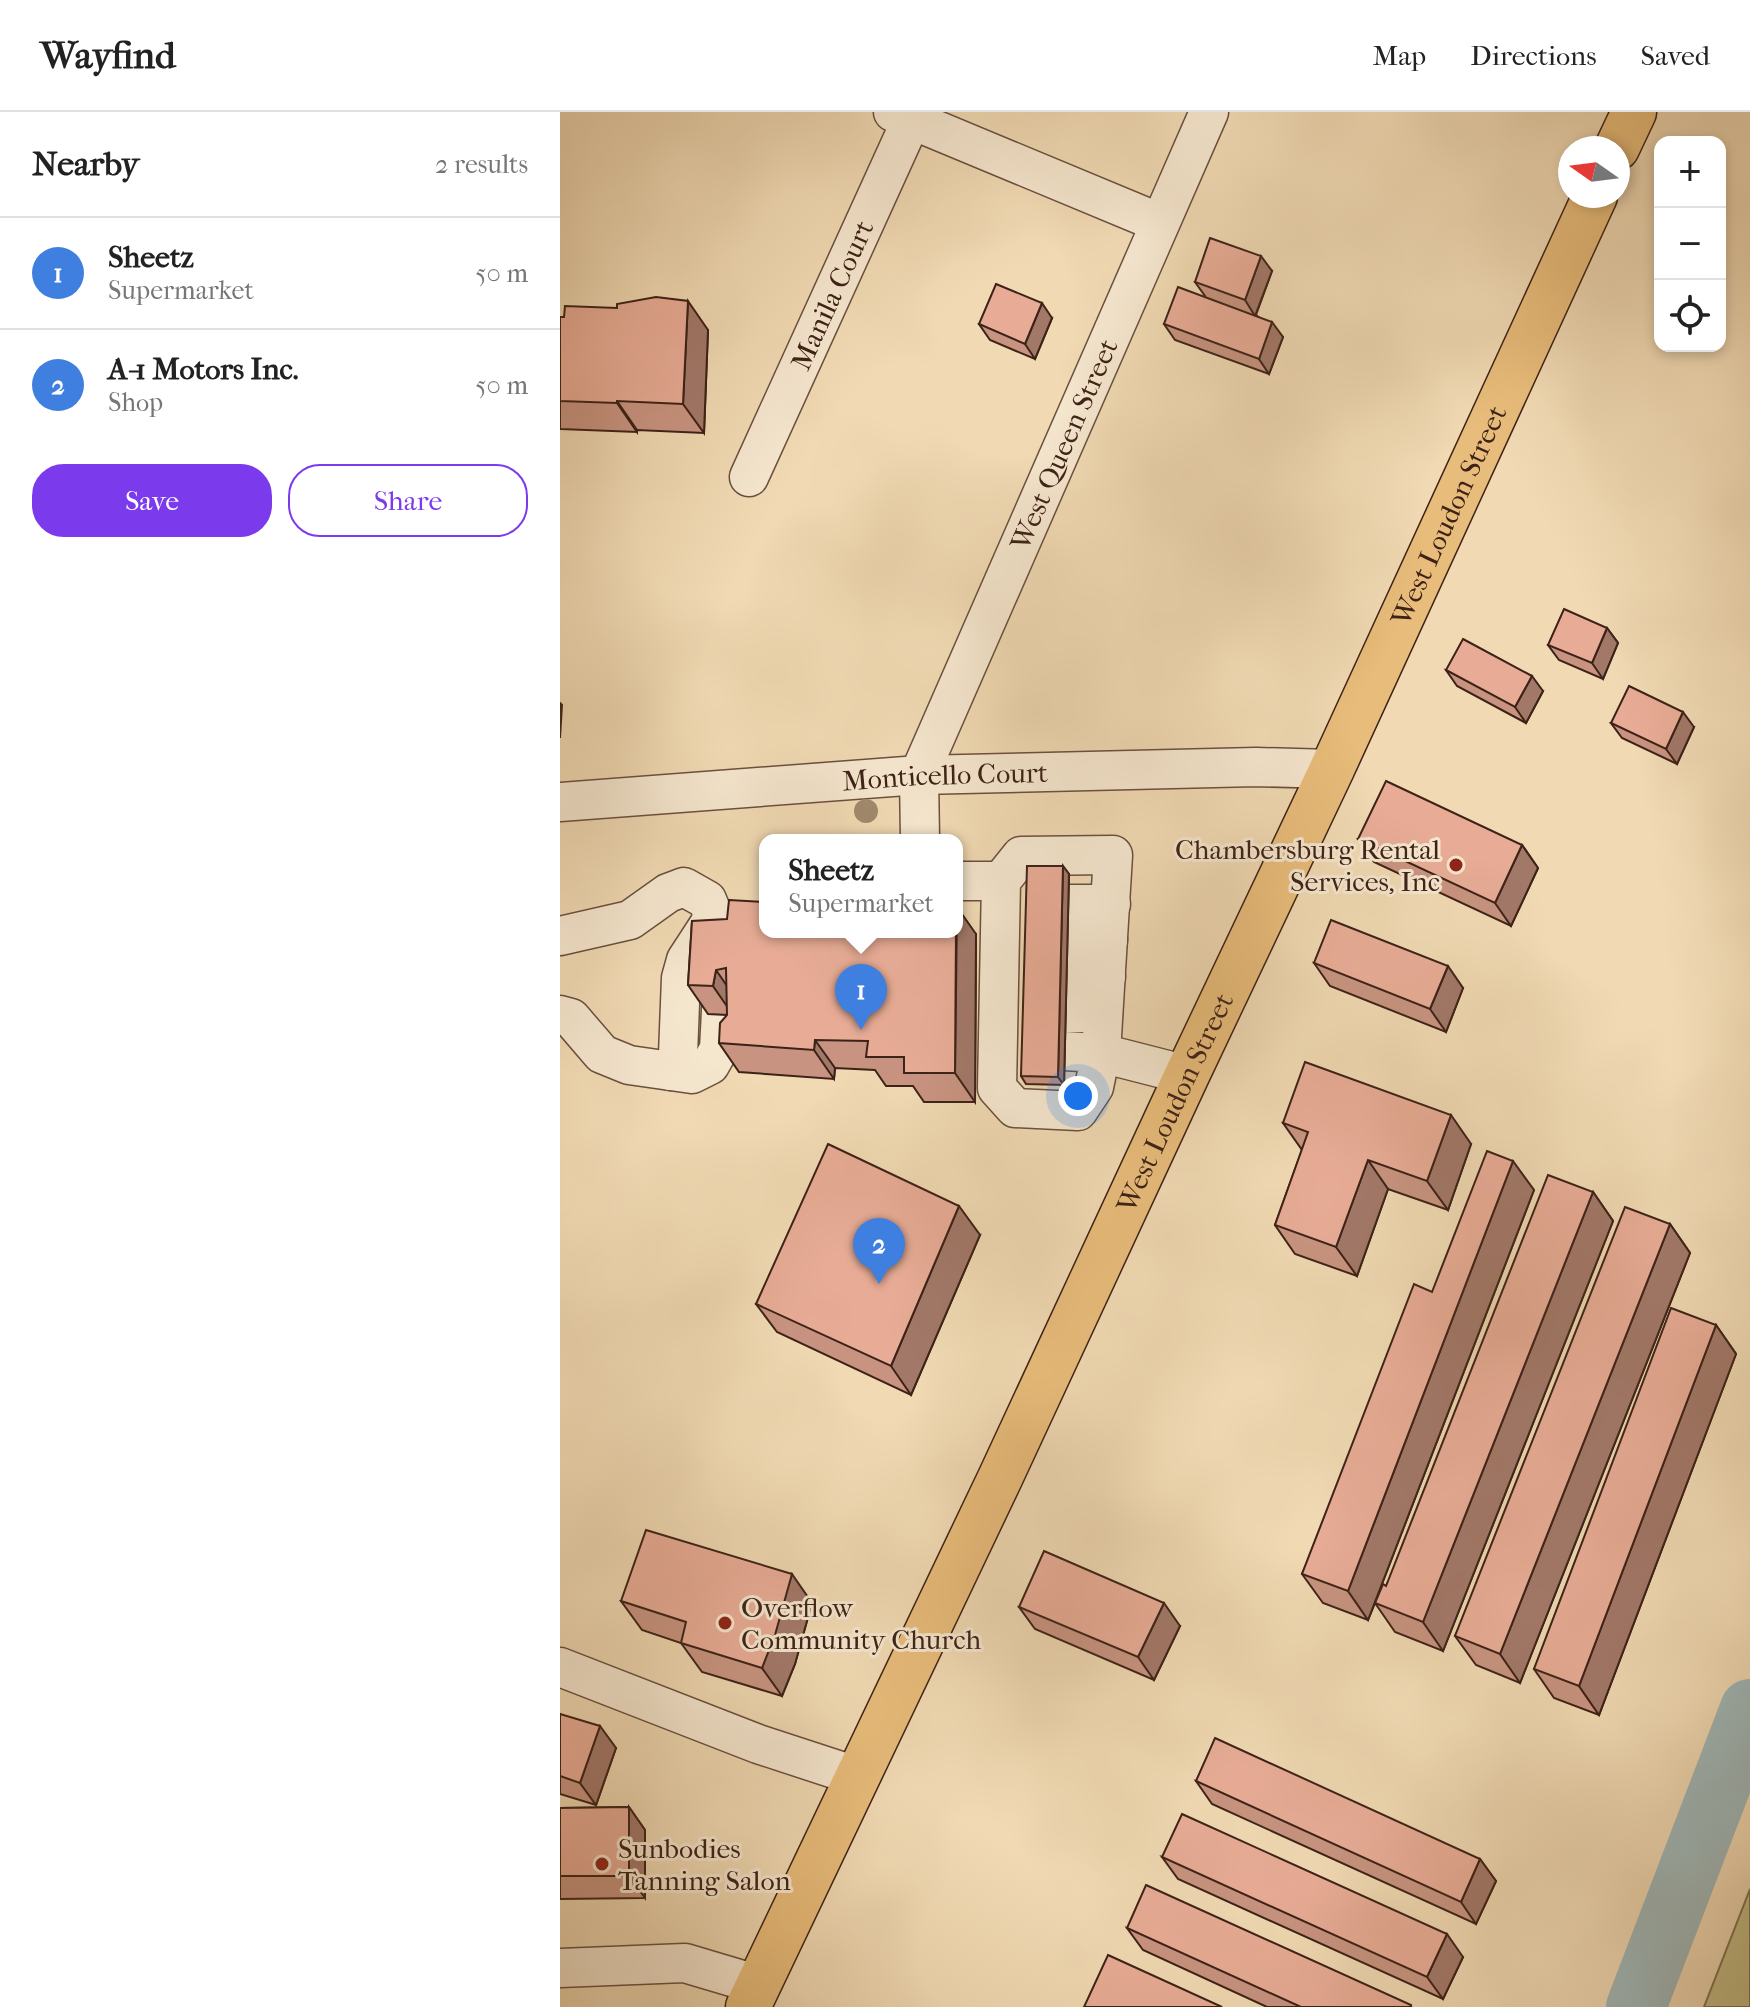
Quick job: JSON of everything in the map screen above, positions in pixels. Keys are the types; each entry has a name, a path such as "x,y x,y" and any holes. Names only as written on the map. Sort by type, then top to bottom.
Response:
{"highway":[{"path":"1623,136 1634,112"},
{"name":"West Loudon Street","path":"754,1996 1332,769 1589,208"}],"street":[{"name":"West Queen Street","path":"919,775 1209,112"},
{"path":"906,115 1160,223"},
{"name":"Manila Court","path":"749,477 906,115"},
{"name":"Monticello Court","path":"560,802 919,775 1256,767 1332,769"},
{"path":"919,775 920,834"},
{"path":"1113,855 1107,959 1048,1051 1030,952 1021,856 1113,855"},
{"path":"560,936 630,920 668,893 684,887 707,900 725,934 719,1049 710,1065 692,1074 629,1065 602,1054 571,1018 560,1015"},
{"path":"963,887 1030,952 1107,959"},
{"path":"1030,952 1107,959"},
{"path":"1048,1051 1187,1075"},
{"path":"560,1667 758,1744 859,1777"},
{"path":"560,1968 685,1963 754,1996"}],"shaded area":[{"path":"1750,1889 1750,2007 1704,2007"}],"building":[{"path":"1210,238 1261,256 1245,300 1195,282"},
{"path":"996,284 1042,303 1025,344 979,324"},
{"path":"1178,287 1272,322 1259,359 1164,324"},
{"path":"656,297 688,301 683,404 560,401 560,317 564,317 565,306 617,308 617,304"},
{"path":"1564,609 1607,628 1592,663 1548,645"},
{"path":"1463,639 1532,676 1515,707 1446,670"},
{"path":"1629,686 1683,712 1666,749 1611,723"},
{"name":"Chambersburg Rental Services, Inc","path":"1386,781 1522,845 1495,903 1358,839"},
{"path":"1027,866 1063,866 1058,1077 1021,1076"},
{"path":"729,900 759,902 759,938 956,938 955,1073 904,1073 904,1057 866,1057 868,1041 815,1040 814,1050 719,1043 720,1023 727,1015 726,968 716,970 713,986 688,985 692,921 727,919"},
{"path":"1331,920 1448,966 1430,1009 1314,963"},
{"path":"1305,1062 1451,1115 1427,1181 1368,1160 1336,1247 1275,1225 1308,1132 1283,1123"},
{"path":"828,1144 959,1206 891,1366 756,1304"},
{"path":"1487,1151 1513,1161 1348,1591 1302,1574 1414,1284 1432,1292"},
{"path":"1548,1175 1593,1192 1423,1622 1375,1603 1383,1584 1386,1586"},
{"path":"1625,1207 1670,1224 1500,1654 1455,1636"},
{"path":"1671,1308 1716,1325 1579,1686 1534,1669"},
{"name":"Overflow Community Church","path":"646,1530 792,1574 762,1668 681,1643 686,1622 621,1601"},
{"path":"1044,1551 1164,1603 1138,1657 1019,1607"},
{"path":"560,1714 600,1726 580,1783 560,1776"},
{"path":"1215,1738 1480,1859 1461,1902 1196,1781"},
{"path":"629,1807 629,1876 560,1876 560,1808"},
{"path":"1182,1814 1447,1934 1427,1977 1162,1857"},
{"path":"1146,1885 1411,2005 1301,2007 1127,1928"},
{"path":"1108,1955 1222,2007 1084,2007"}],"waterway":[{"path":"1636,2007 1750,1709"}],"place":[{"name":"Chambersburg Rental Services, Inc","path":"1456,865"},
{"name":"Sheetz","path":"861,1030"},
{"name":"A-1 Motors Inc.","path":"879,1284"},
{"name":"Overflow Community Church","path":"725,1623"},
{"name":"Sunbodies Tanning Salon","path":"602,1864"}]}
